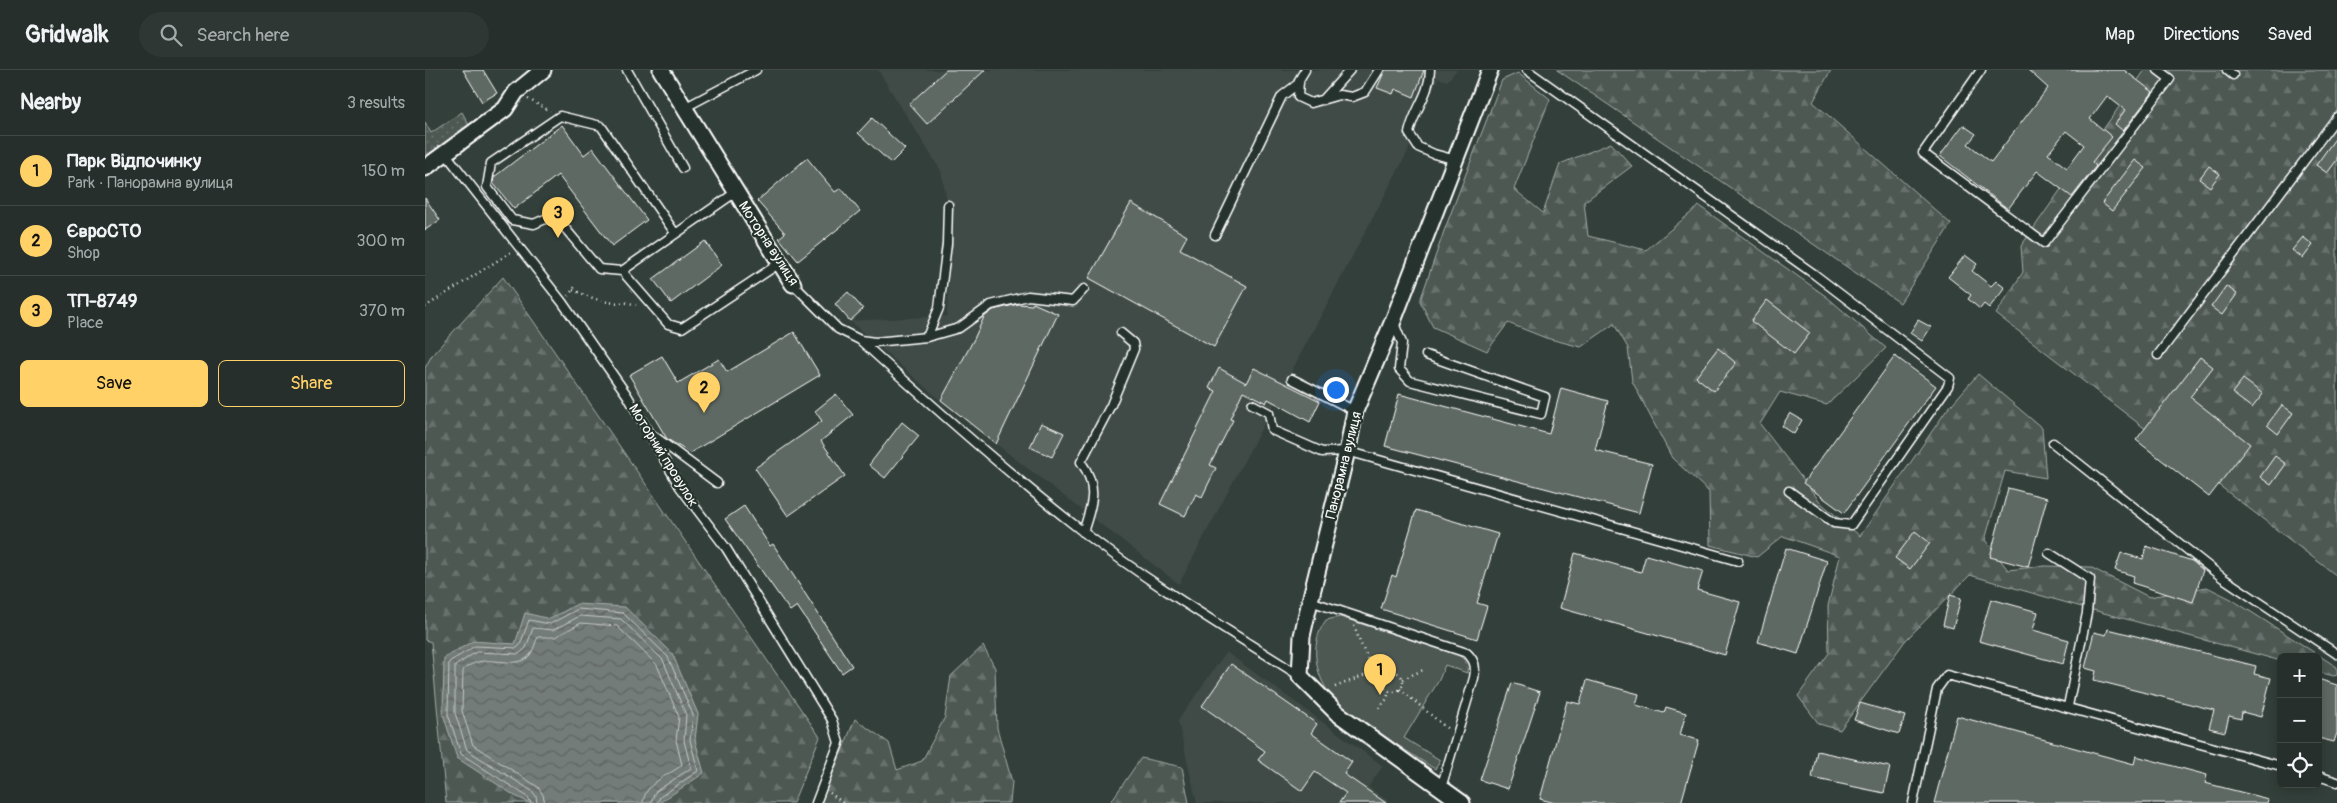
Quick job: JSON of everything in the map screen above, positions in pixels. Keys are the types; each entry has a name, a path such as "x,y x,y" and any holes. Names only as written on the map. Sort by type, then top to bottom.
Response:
{"street":[{"path":"425,168 505,109 529,77 543,70"},
{"name":"Моторна вулиця","path":"661,70 793,284"},
{"name":"Панорамна вулиця","path":"1300,676 1302,636 1355,411 1393,321 1490,70"},
{"path":"1300,676 1337,713 1462,803"}],"lane":[{"path":"627,70 683,168"},
{"path":"684,108 757,70"},
{"path":"1215,235 1283,96 1299,82 1307,70"},
{"path":"1323,100 1350,70"},
{"path":"1299,82 1298,98 1311,103 1339,95 1351,97 1365,92 1379,70"},
{"path":"1430,70 1430,84 1413,117 1409,133 1418,147 1456,160"},
{"path":"1527,70 1814,274 1950,378 1948,386 1851,525 1834,523 1789,491"},
{"path":"1981,70 1923,152 2044,243 2170,79 2158,70"},
{"path":"675,233 601,126 560,116 491,163 487,187 512,220 534,224 554,215 599,269 623,270 736,192"},
{"path":"2158,355 2337,117"},
{"name":"Моторний провулок","path":"446,154 562,302 627,395 681,487 726,548 833,720 839,743 816,803"},
{"path":"927,337 939,308 947,244 948,205"},
{"path":"623,270 667,324 682,328 780,263"},
{"name":"Моторна вулиця","path":"793,284 838,329 860,340 875,342 927,337 959,328 991,304 1028,296 1073,301 1084,290"},
{"path":"1393,321 1402,343 1399,369 1410,381 1541,414 1545,397 1426,355"},
{"path":"1083,532 1093,503 1089,473 1081,462 1111,405 1134,349 1133,343 1121,333"},
{"path":"860,340 931,406 1083,532 1162,588 1300,676"},
{"path":"1292,379 1355,411"},
{"path":"1252,404 1269,413 1273,430 1321,452 1347,451 1738,561"},
{"path":"650,434 717,483"},
{"path":"2053,443 2223,578 2337,654"},
{"path":"2049,553 2090,579 2087,613 2068,706"},
{"path":"1310,601 1467,653 1472,658 1475,663 1474,678 1441,788"},
{"path":"1913,803 1937,689 1947,674 2277,765"},
{"path":"2322,777 2337,782"}],"path":[{"path":"516,92 560,116"},
{"path":"425,307 519,247"},
{"path":"573,290 591,298 611,303 627,301 655,311"},
{"path":"1353,615 1353,622 1361,647 1376,671 1385,677"},
{"path":"1403,679 1423,670"},
{"path":"1335,687 1376,671"},
{"path":"1379,708 1387,699 1389,691 1383,682 1385,677 1394,672 1403,679"},
{"path":"1389,691 1400,689 1403,685 1403,679"},
{"path":"1400,689 1421,709 1457,736"},
{"path":"823,787 843,803"}],"shaded area":[{"path":"878,70 1457,70 1447,81 1438,78 1419,117 1408,151 1179,584 940,400 850,321 947,316 952,225 941,171"},
{"path":"1226,652 1383,766 1368,787 1391,803 1197,803 1178,721"}],"green space":[{"path":"1557,70 1831,70 1813,102 1951,224 1900,303"},
{"path":"2145,70 2337,70 2337,576 1996,314 2023,272 2021,246"},
{"path":"1518,73 1550,99 1514,189 1543,213 1560,164 1611,143 1632,166 1584,202 1588,236 1646,250 1699,206 1827,297 1886,348 1827,405 1780,392 1760,424 1821,503 1860,536 1946,411 1978,374 2042,428 2046,478 2005,471 1985,540 2008,570 2044,566 2090,567 2149,597 2207,587 2231,599 2315,653 2277,653 2277,660 1970,575 1905,641 1840,730 1819,724 1798,696 1829,653 1828,606 1840,556 1783,536 1757,557 1710,545 1709,492 1672,458 1632,381 1628,348 1614,324 1581,347 1546,338 1508,323 1487,351 1433,327 1420,301 1444,231 1502,80"},
{"path":"462,112 470,127 425,159 425,122 431,133"},
{"path":"503,277 820,737 793,803 446,803 431,642 425,640 425,368 432,355"},
{"path":"1340,617 1458,655 1466,662 1467,673 1445,665 1439,680 1404,738 1440,760 1435,769 1348,711 1336,701 1323,683 1316,662 1317,640 1326,620"},
{"path":"983,646 995,668 997,728 1012,782 1010,803 821,803 855,719 889,743 897,770 922,761 945,717 951,676"},
{"path":"2322,657 2337,667 2337,675 2322,673"},
{"path":"1141,758 1182,767 1189,803 1110,803"}],"water":[{"path":"577,604 625,607 672,653 698,714 695,740 704,773 659,803 530,803 515,796 457,758 443,714 444,658 473,641 515,644 525,613 550,619"}],"building":[{"path":"463,70 483,70 497,93 482,102"},
{"path":"946,70 985,70 927,124 909,104"},
{"path":"1385,70 1424,70 1414,97 1395,89 1393,94 1377,88"},
{"path":"2028,70 2124,70 2153,92 2123,131 2115,124 2125,110 2107,96 2090,119 2112,137 2092,162 2096,166 2072,197 2037,171 2008,209 1940,156 1963,125 1976,134 1968,144 1991,162 2048,88","holes":["2066,131 2084,145 2067,168 2048,154"]},
{"path":"872,118 905,149 891,163 858,133"},
{"path":"562,125 584,155 593,148 647,220 612,246 558,175 514,209 493,183 494,177"},
{"path":"2337,136 2337,160 2327,173 2316,165"},
{"path":"807,158 835,192 841,188 860,211 798,261 779,238 785,233 757,201"},
{"path":"2135,160 2146,168 2112,211 2102,203"},
{"path":"2209,166 2220,174 2210,187 2199,179"},
{"path":"425,198 440,220 425,230"},
{"path":"1131,203 1187,236 1180,249 1247,286 1214,347 1089,278"},
{"path":"2303,237 2313,245 2303,258 2292,250"},
{"path":"705,241 722,265 671,303 653,279"},
{"path":"1965,255 1977,264 1972,271 1991,286 1996,281 2005,288 1989,308 1984,304 1980,309 1968,299 1971,295 1948,277"},
{"path":"2226,286 2237,294 2222,315 2211,307"},
{"path":"848,292 863,309 850,321 835,304"},
{"path":"1767,300 1810,333 1794,354 1751,321"},
{"path":"1033,303 1058,314 996,444 941,400 984,317 993,310 1018,304 1032,305"},
{"path":"1918,320 1931,327 1922,341 1910,333"},
{"path":"794,332 820,375 690,453 667,439 629,375 662,356 678,383 719,359 727,372"},
{"path":"1718,348 1736,363 1714,391 1696,377"},
{"path":"1895,356 1936,386 1844,513 1803,483"},
{"path":"2200,357 2213,367 2190,397 2250,444 2209,497 2136,440"},
{"path":"1219,368 1246,383 1254,368 1320,401 1310,422 1268,399 1266,403 1243,391 1230,419 1233,420 1210,465 1216,468 1202,497 1196,494 1185,516 1160,504 1216,391 1209,388"},
{"path":"2243,379 2263,394 2252,408 2232,393"},
{"path":"1561,388 1608,401 1595,450 1652,464 1639,513 1385,446 1399,394 1549,434"},
{"path":"836,394 853,415 821,441 845,476 788,516 755,468 822,421 815,411"},
{"path":"2282,405 2293,413 2278,434 2267,425"},
{"path":"1790,413 1802,420 1794,434 1782,426"},
{"path":"902,422 919,436 885,478 869,465"},
{"path":"1041,423 1064,433 1052,457 1030,447"},
{"path":"2275,456 2286,464 2271,485 2260,477"},
{"path":"2008,488 2047,498 2028,567 1990,557"},
{"path":"744,506 770,546 773,544 852,666 842,673 797,606 790,611 725,519"},
{"path":"1416,510 1498,534 1477,603 1487,606 1477,639 1381,609 1392,575 1396,577"},
{"path":"1915,531 1930,543 1910,569 1895,558"},
{"path":"2146,546 2192,561 2203,570 2193,602 2132,583 2134,576 2115,570 2121,553 2143,559"},
{"path":"1786,548 1827,561 1798,654 1758,642"},
{"path":"1575,553 1641,572 1646,555 1703,571 1697,590 1740,602 1725,655 1560,608"},
{"path":"1950,595 1961,598 1953,628 1943,625"},
{"path":"1991,599 2038,612 2033,630 2069,640 2063,664 1979,641"},
{"path":"2108,629 2256,666 2254,674 2271,678 2261,717 2242,712 2241,719 2229,716 2225,732 2209,728 2214,710 2094,680 2096,671 2085,668 2094,632 2106,635"},
{"path":"1231,664 1317,724 1311,733 1352,762 1344,774 1386,803 1339,803 1346,793 1315,772 1302,791 1258,760 1265,751 1202,706"},
{"path":"1587,680 1639,694 1636,705 1664,713 1666,707 1686,713 1680,735 1699,740 1681,803 1555,803 1540,799 1567,701 1580,704"},
{"path":"2322,680 2337,685 2337,733 2334,742 2322,739"},
{"path":"1512,683 1540,692 1508,789 1480,780"},
{"path":"1860,703 1905,716 1899,734 1854,720"},
{"path":"1957,716 2134,764 2136,756 2207,775 2205,783 2268,799 2267,803 1934,803"},
{"path":"1817,751 1890,767 1884,793 1812,778"}],"place":[{"name":"ТП-8749","path":"558,238"},
{"name":"ЄвроСТО","path":"704,413"},
{"name":"Парк Відпочинку","path":"1380,695"}]}
